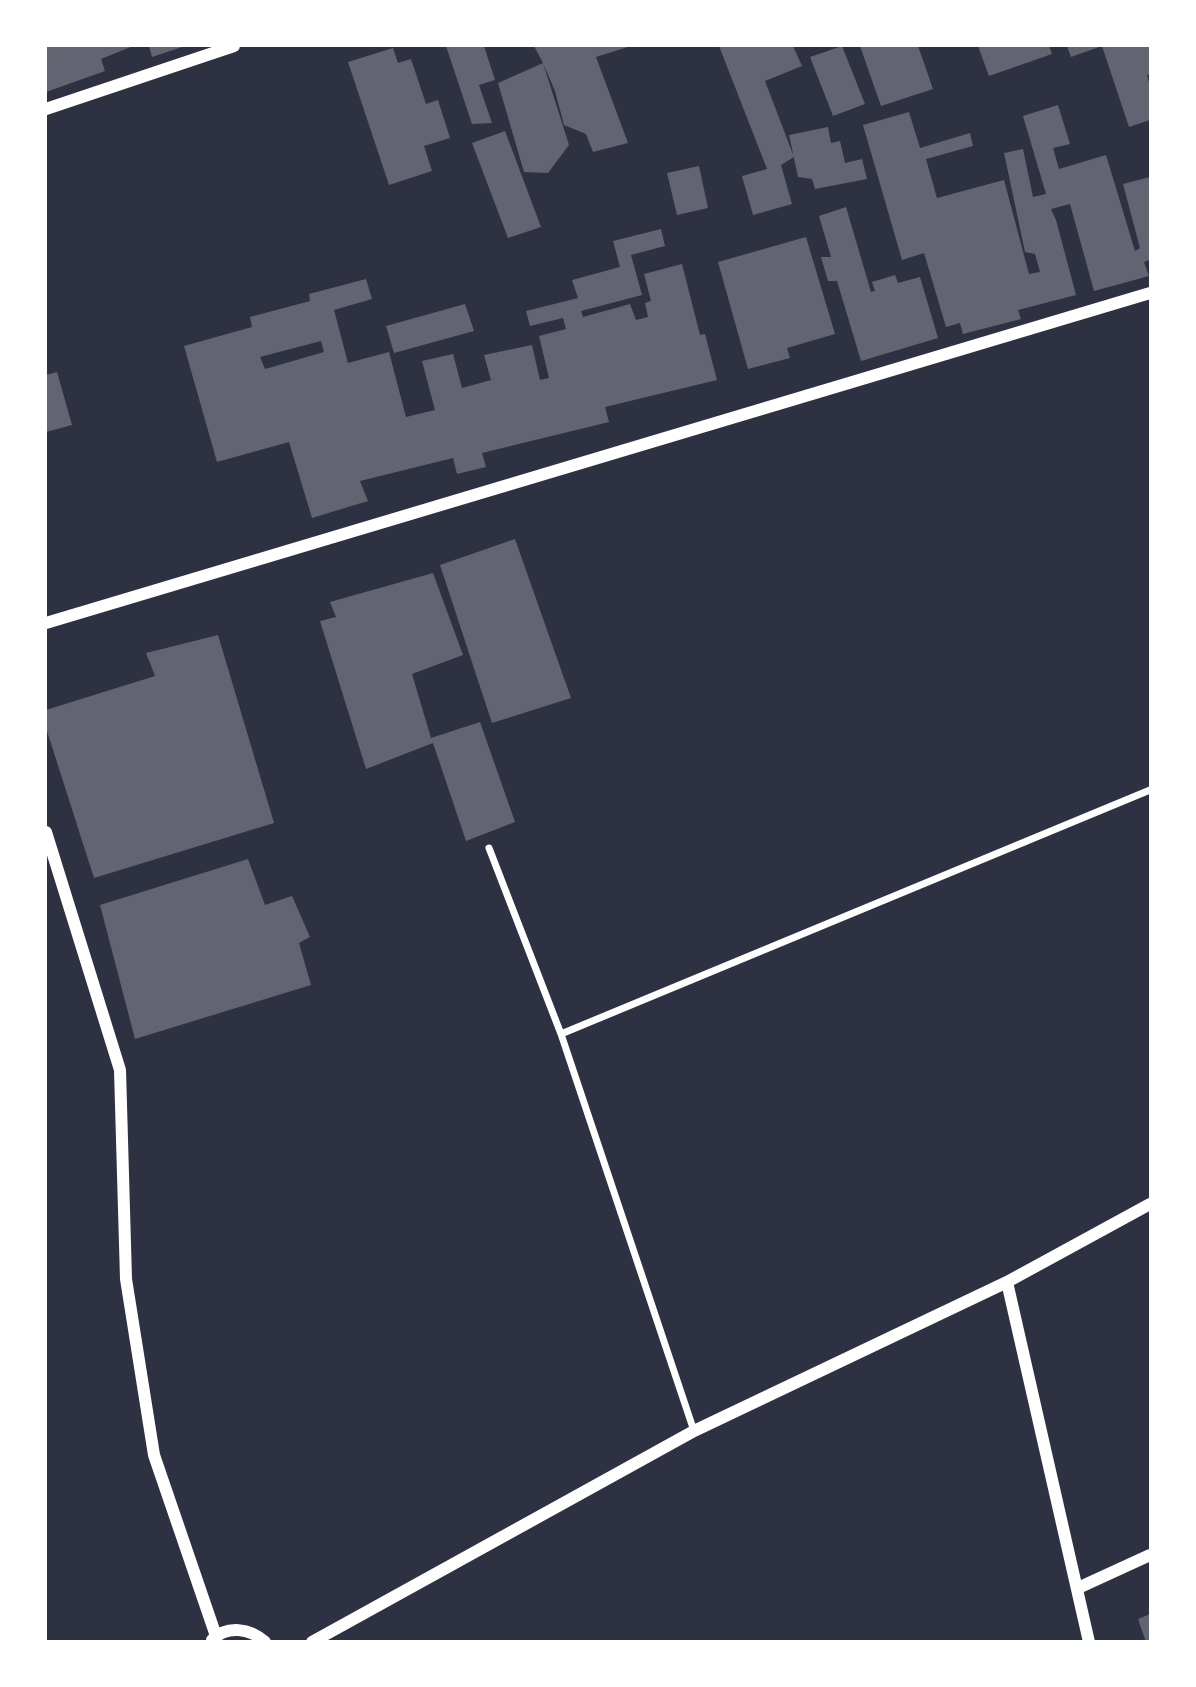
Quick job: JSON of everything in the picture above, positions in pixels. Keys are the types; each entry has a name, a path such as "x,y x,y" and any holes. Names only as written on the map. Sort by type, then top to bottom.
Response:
{"street":[{"path":"46,109 234,46"},
{"path":"46,623 1150,293"},
{"path":"561,1034 1150,790"},
{"path":"46,832 120,1070 127,1279 154,1455 213,1639 227,1631 240,1630 252,1633 265,1642"},
{"path":"489,848 561,1034 694,1432"},
{"path":"312,1642 694,1432 1007,1282 1150,1204"},
{"path":"1007,1282 1089,1642"},
{"path":"1078,1588 1150,1555"}],"building":[{"path":"46,46 133,46 101,59 105,71 46,92"},
{"path":"149,46 185,46 152,57"},
{"path":"446,46 484,46 495,80 479,85 492,123 472,124"},
{"path":"534,46 631,46 596,57 628,143 593,152 586,134 564,125 555,91"},
{"path":"719,46 793,46 802,66 765,81 794,157 781,165 792,204 753,215 742,176 767,169"},
{"path":"842,46 865,104 833,116 810,57"},
{"path":"860,46 918,46 933,89 881,106"},
{"path":"978,46 1049,46 1052,54 989,76"},
{"path":"1067,46 1102,46 1071,57"},
{"path":"1102,46 1150,46 1150,74 1147,75 1150,86 1150,120 1129,127"},
{"path":"393,48 398,63 411,59 426,104 438,100 450,138 424,146 432,171 389,185 348,62"},
{"path":"543,63 569,145 548,173 524,172 498,83"},
{"path":"1058,105 1070,144 1053,148 1059,169 1106,155 1135,251 1140,248 1123,184 1150,177 1150,260 1144,262 1149,276 1094,291 1070,204 1051,209 1076,295 1018,310 1021,319 963,334 960,323 946,327 924,253 902,260 863,125 909,112 920,148 970,133 973,146 926,159 937,198 1004,180 1029,274 1040,272 1035,254 1025,252 1004,153 1023,149 1033,197 1046,194 1023,116"},
{"path":"828,127 831,143 840,141 845,163 862,159 867,179 815,189 812,179 798,177 789,135"},
{"path":"505,131 541,227 508,238 472,143"},
{"path":"699,166 708,208 677,215 667,173"},
{"path":"846,207 871,292 875,291 872,282 895,275 898,283 920,277 938,338 861,361 837,281 828,281 821,257 831,257 819,216"},
{"path":"661,229 665,246 631,255 642,295 581,311 583,317 630,304 636,320 648,317 645,303 651,301 644,274 682,264 700,335 705,334 717,380 605,407 609,422 482,453 486,467 457,474 453,458 360,481 368,501 312,518 289,442 217,462 184,346 252,327 250,317 310,301 309,294 366,279 372,299 334,310 348,363 389,352 406,417 435,410 422,361 453,354 462,388 491,380 484,355 532,345 540,380 549,378 539,336 566,329 563,318 530,326 526,311 578,298 572,280 620,267 613,241","holes":["321,341 324,352 265,369 260,357"]},
{"path":"806,237 835,334 787,348 790,358 748,369 718,262"},
{"path":"465,304 474,331 394,353 386,326"},
{"path":"57,372 72,425 46,432 46,375"},
{"path":"515,539 571,698 492,723 440,565"},
{"path":"433,573 463,655 412,674 431,738 480,722 515,822 466,841 433,743 366,769 320,621 336,617 330,602"},
{"path":"218,635 274,823 94,878 46,728 46,710 155,676 146,653"},
{"path":"248,859 265,905 292,896 310,937 299,943 311,985 135,1039 100,905"},
{"path":"1150,1614 1150,1642 1146,1642 1138,1619"}]}
